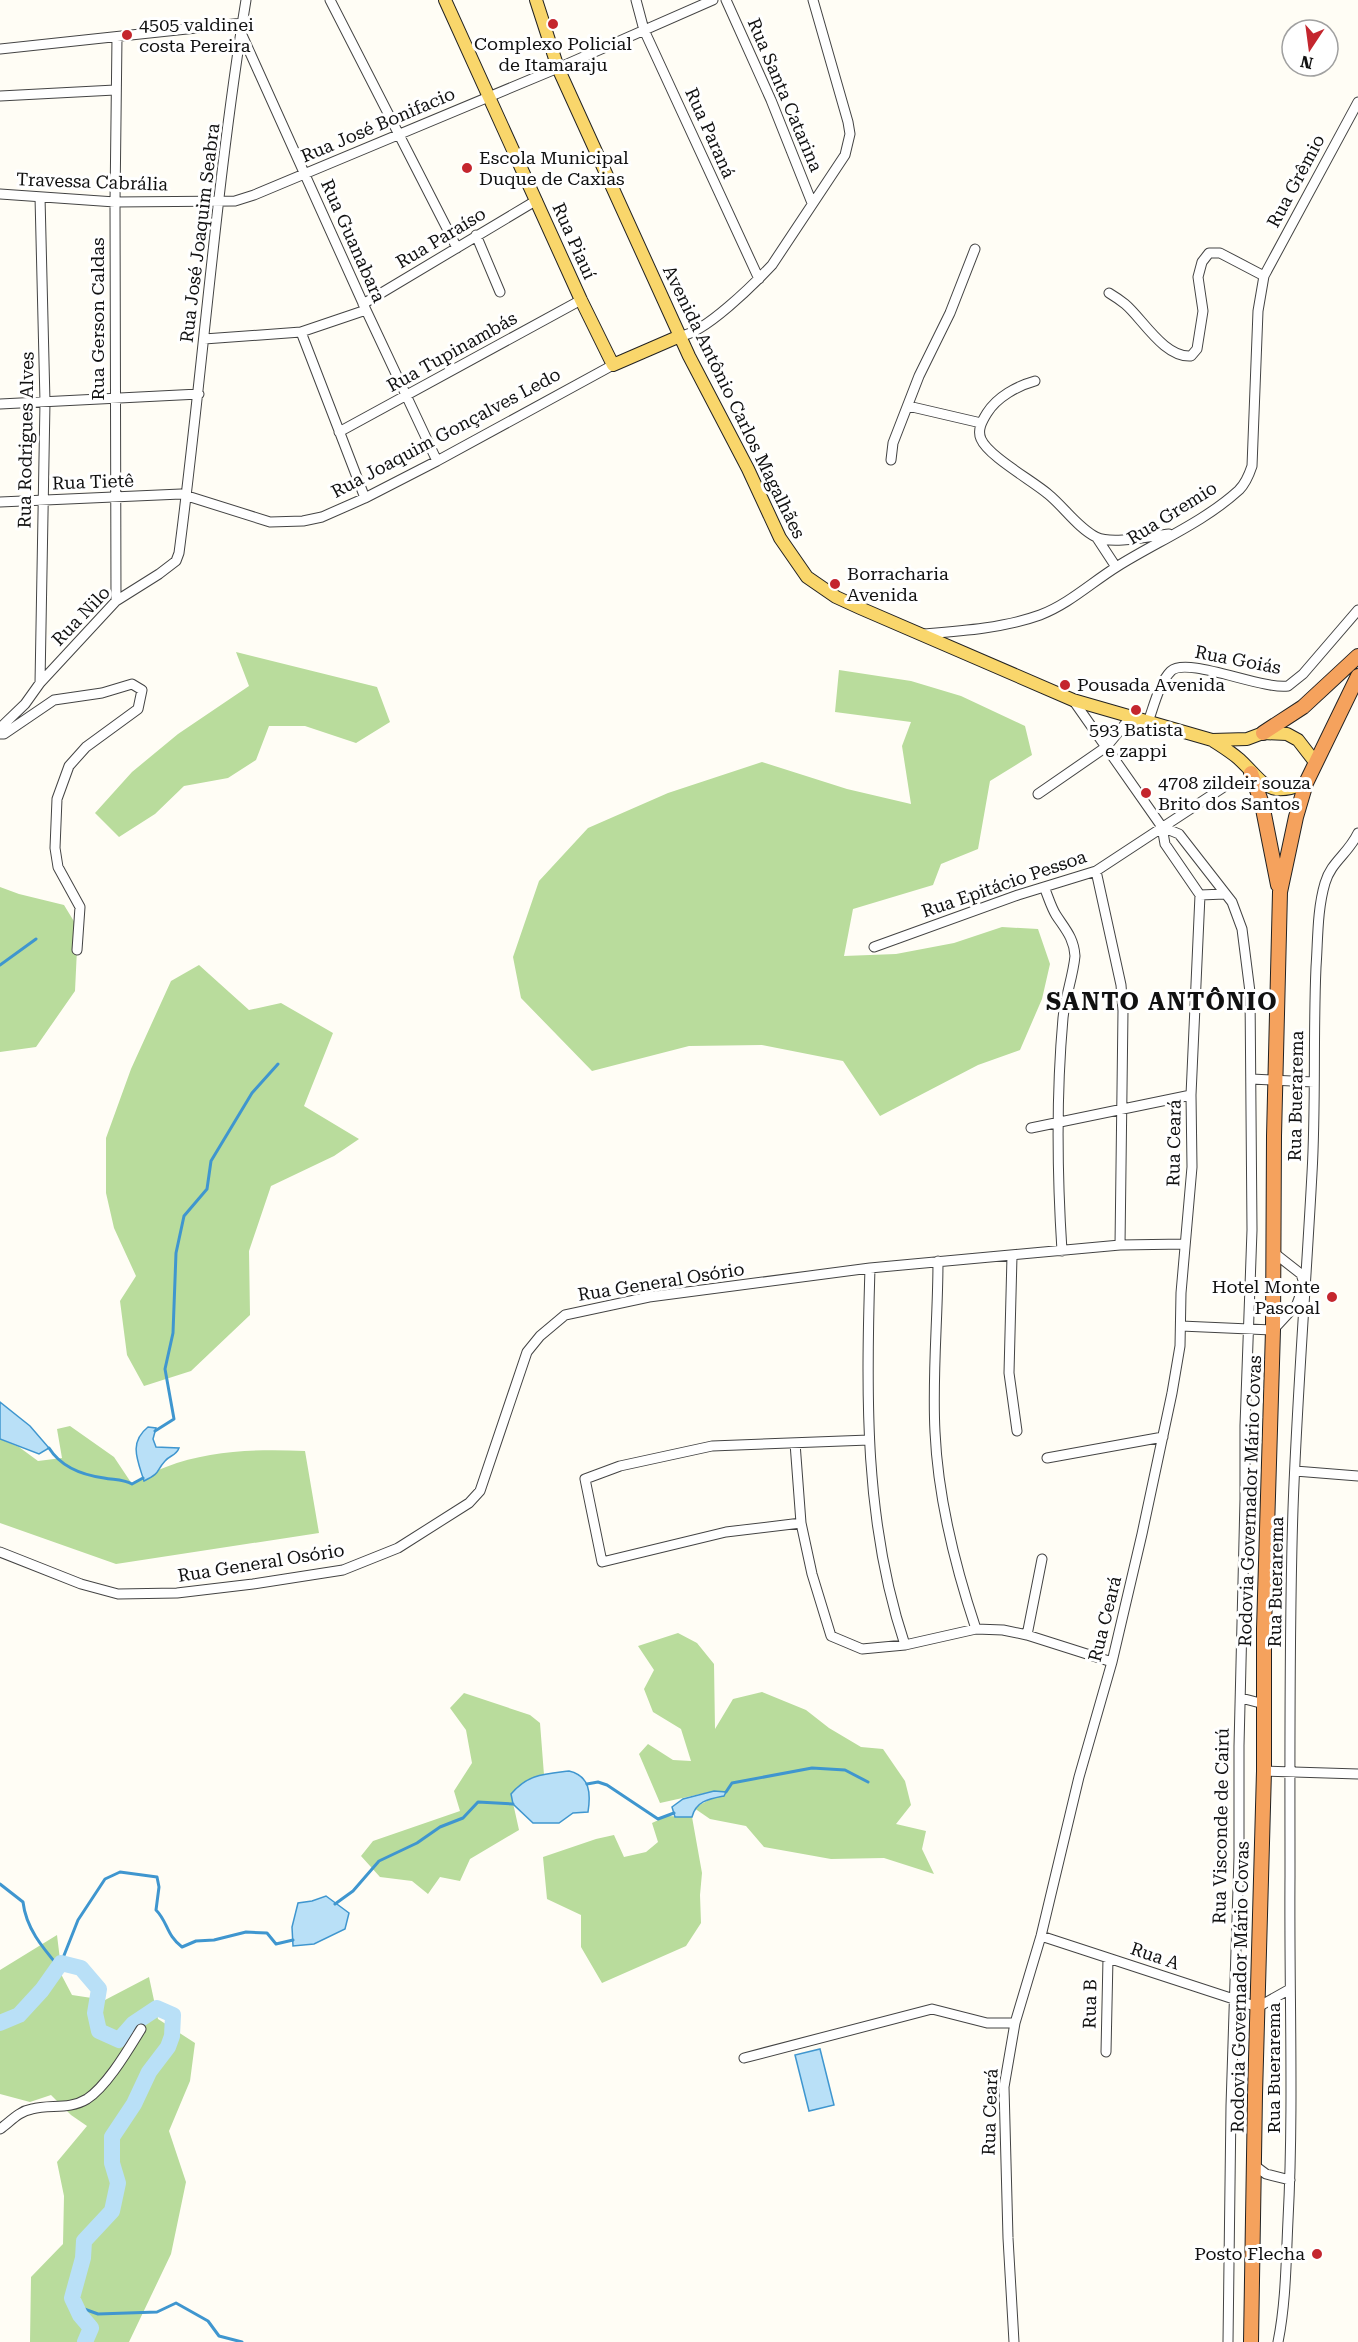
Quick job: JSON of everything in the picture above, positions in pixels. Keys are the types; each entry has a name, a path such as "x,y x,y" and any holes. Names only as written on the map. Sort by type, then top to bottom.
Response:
{"highway":[{"path":"1263,733 1303,707 1358,656"},
{"name":"Rodovia Governador Mário Covas","path":"1251,2342 1280,892 1296,817 1306,783 1356,681"},
{"path":"1251,773 1262,804 1280,892"}],"main road":[{"name":"Rua Piauí","path":"445,0 581,300 613,365"},
{"name":"Avenida Antônio Carlos Magalhães","path":"536,0 558,68 680,336 748,469 780,538 807,577 836,597 1073,700 1212,740"},
{"name":"Rua Joaquim Gonçalves Ledo","path":"613,365 680,336"},
{"path":"1212,740 1247,739 1263,733 1287,734 1298,740 1315,762"},
{"path":"1239,760 1241,748 1247,739"},
{"path":"1212,740 1239,760 1264,785 1289,790 1306,783"}],"street":[{"name":"Rua José Joaquim Seabra","path":"190,471 218,202 246,0"},
{"path":"330,0 457,248"},
{"name":"Rua Paraná","path":"636,0 644,30 759,279"},
{"name":"Rua José Bonifacio","path":"218,202 235,201 254,195 558,68 713,0"},
{"name":"Rua Santa Catarina","path":"726,0 771,100 812,203"},
{"path":"680,336 700,330 772,265 845,155 850,134 813,0"},
{"path":"0,49 243,23"},
{"name":"Rua Guanabara","path":"241,33 364,307 437,461"},
{"name":"Rua Gerson Caldas","path":"116,601 114,398 117,37"},
{"path":"0,96 115,90"},
{"name":"Rua Grêmio","path":"1264,276 1358,102"},
{"name":"Travessa Cabrália","path":"0,194 115,202 218,202"},
{"name":"Rua Rodrigues Alves","path":"40,197 45,402 40,683"},
{"name":"Rua Paraíso","path":"204,339 301,332 364,307 476,235 537,201"},
{"path":"476,235 500,292"},
{"path":"891,460 894,443 926,359 950,313 975,249"},
{"path":"1109,293 1126,304 1156,338 1179,354 1191,356 1197,349 1203,311 1198,277 1204,257 1209,253 1220,253 1264,276"},
{"name":"Rua Gremio","path":"920,634 1026,620 1063,604 1116,567 1222,503 1240,489 1248,477 1254,449 1258,311 1264,276"},
{"name":"Rua Tupinambás","path":"339,432 581,300"},
{"path":"301,332 365,498"},
{"name":"Rua Joaquim Gonçalves Ledo","path":"187,496 255,519 286,522 322,517 437,461 613,365"},
{"path":"1035,381 1017,388 989,410 981,423 980,438 988,450 1050,495 1097,537 1116,567"},
{"path":"0,404 199,394"},
{"path":"908,406 981,423"},
{"name":"Rua Nilo","path":"0,728 25,704 40,683 116,601 176,561 180,553 190,471"},
{"name":"Rua Tietê","path":"0,502 187,496"},
{"path":"1097,537 1125,539 1173,533"},
{"name":"Rua Goiás","path":"1148,722 1167,676 1173,669 1188,666 1267,685 1288,686 1303,674 1358,610"},
{"path":"0,734 4,734 54,700 102,693 132,684 142,690 138,709 86,747 69,766 57,799 55,848 58,867 80,907 77,950"},
{"path":"1073,700 1162,827 1166,844 1200,895 1225,894"},
{"path":"1038,794 1106,747 1131,717"},
{"name":"Rua Epitácio Pessoa","path":"874,947 1096,871 1230,783"},
{"path":"1162,827 1179,834 1236,912 1246,948 1250,992 1251,1079 1314,1082"},
{"name":"Rua Buerarema","path":"1278,2342 1284,2315 1290,2180 1292,2071 1290,1772 1295,1471 1313,1149 1314,1028 1322,896 1331,868 1351,847 1358,833"},
{"path":"1096,871 1121,985 1123,1011 1120,1245"},
{"path":"1044,887 1053,909 1069,932 1074,947 1074,964 1063,1017 1057,1123 1062,1251"},
{"name":"Rua Ceará","path":"1014,2342 1007,2227 1004,2087 1015,2023 1041,1936 1079,1777 1112,1662 1174,1382 1181,1326 1192,1167 1191,1095 1200,895"},
{"name":"Rua Visconde de Cairú","path":"1228,2342 1233,2001 1239,1857 1245,1426 1252,1230 1251,1079"},
{"path":"1031,1128 1191,1095"},
{"name":"Rua General Osório","path":"0,1552 81,1584 118,1594 196,1591 343,1570 398,1548 470,1503 480,1491 527,1352 546,1329 564,1315 649,1297 870,1268 1120,1245 1185,1244"},
{"path":"1181,1326 1273,1330 1297,1304 1305,1283 1301,1274 1273,1252"},
{"path":"1012,1256 1009,1373 1017,1431"},
{"path":"938,1261 934,1394 938,1468 956,1568 976,1629"},
{"path":"870,1268 866,1359 868,1440 873,1498 886,1576 905,1645"},
{"path":"1047,1458 1163,1437"},
{"path":"801,1523 726,1532 602,1562 585,1479 620,1466 712,1446 868,1440"},
{"path":"795,1443 801,1523 812,1574 831,1636 862,1649 905,1645 976,1629 1003,1630 1028,1635 1112,1662"},
{"path":"1295,1471 1358,1476"},
{"path":"1028,1635 1042,1559"},
{"path":"1241,1698 1264,1704"},
{"path":"1264,1771 1358,1774"},
{"name":"Rua A","path":"1041,1936 1233,2001 1258,2007"},
{"name":"Rua B","path":"1106,2052 1108,1958"},
{"path":"1258,2007 1290,1989"},
{"path":"744,2058 932,2009 987,2024 1015,2023"},
{"path":"0,2128 18,2115 32,2109 63,2107 87,2099 120,2063 141,2029"},
{"path":"1254,2165 1266,2174 1290,2180"}],"green space":[{"path":"236,652 377,687 390,722 356,743 305,726 269,726 256,760 228,778 184,786 155,814 119,837 95,813 132,772 178,734 249,686"},
{"path":"839,670 911,681 961,696 1025,726 1032,755 990,781 978,849 941,864 933,885 853,909 844,956 896,954 954,943 1002,927 1038,929 1050,964 1042,999 1020,1050 978,1065 880,1116 843,1061 762,1045 689,1046 592,1071 521,998 513,957 539,881 588,828 668,793 762,762 847,789 911,804 902,746 911,722 835,712"},
{"path":"0,887 64,905 78,928 75,991 36,1047 0,1052"},
{"path":"199,965 249,1010 281,1003 333,1033 304,1106 359,1139 334,1156 271,1186 249,1251 250,1315 191,1371 144,1386 127,1355 120,1301 136,1276 114,1228 106,1193 106,1138 131,1069 171,981"},
{"path":"70,1426 114,1457 132,1484 162,1469 200,1457 252,1451 305,1451 319,1533 116,1564 0,1523 0,1439 19,1447 38,1461 62,1458 57,1429"},
{"path":"678,1633 697,1643 714,1664 715,1729 733,1699 762,1692 806,1710 829,1728 861,1747 883,1749 905,1781 911,1805 896,1824 926,1831 922,1849 934,1874 884,1858 831,1859 764,1847 746,1826 710,1819 694,1808 724,1792 714,1791 660,1803 639,1754 648,1744 673,1760 691,1761 681,1729 653,1712 644,1689 654,1670 638,1646"},
{"path":"464,1693 530,1715 540,1723 544,1775 527,1780 511,1794 519,1830 470,1859 460,1881 440,1877 428,1894 412,1881 380,1877 361,1856 373,1841 460,1811 454,1791 472,1763 466,1730 450,1708"},
{"path":"667,1816 692,1817 702,1873 701,1923 686,1946 602,1983 581,1947 581,1915 547,1899 543,1857 614,1835 624,1857 646,1852 658,1842 652,1823"},
{"path":"57,1935 62,1976 72,1995 105,2000 149,1977 158,2019 195,2043 190,2081 169,2131 186,2182 171,2254 129,2342 30,2342 31,2277 63,2244 64,2196 57,2162 87,2126 71,2115 51,2095 30,2102 0,2094 0,1970"}],"water":[{"path":"0,1402 30,1426 49,1448 39,1454 0,1439"},
{"path":"148,1427 156,1428 153,1439 156,1447 179,1448 165,1461 156,1474 144,1481 137,1459 136,1446 138,1439"},
{"path":"569,1771 576,1773 588,1786 588,1812 573,1813 559,1823 533,1823 513,1804 511,1794 524,1782 544,1774"},
{"path":"714,1791 726,1792 724,1796 700,1804 692,1817 675,1817 672,1807 683,1799"},
{"path":"326,1896 349,1913 345,1929 314,1944 293,1946 292,1927 298,1903"},
{"path":"820,2049 834,2105 809,2111 795,2055"}],"waterway":[{"path":"0,965 36,939"},
{"path":"155,1431 174,1419 165,1369 173,1333 176,1253 184,1216 207,1189 211,1161 252,1093 278,1064"},
{"path":"49,1448 66,1465 88,1475 122,1480 132,1484 143,1478"},
{"path":"726,1792 732,1783 812,1768 845,1770 868,1782"},
{"path":"587,1784 598,1782 607,1785 658,1819 674,1813"},
{"path":"335,1904 353,1891 379,1861 417,1843 440,1827 463,1818 478,1802 513,1804"},
{"path":"61,1963 78,1920 105,1879 120,1872 157,1877 159,1887 156,1910 173,1938 182,1947 196,1941 214,1940 246,1932 267,1933 276,1944 293,1940"},
{"path":"0,1884 23,1902 31,1929 59,1967"},
{"path":"0,2023 19,2015 42,1990 61,1963 81,1968 99,1989 95,2013 99,2031 119,2040 133,2024 157,2008 173,2015 172,2036 168,2047 149,2072 134,2104 112,2137 112,2163 118,2183 112,2211 84,2241 83,2258 72,2298 80,2315 91,2328 85,2342"},
{"path":"76,2306 98,2314 157,2312 176,2303 208,2321 219,2336 242,2342"}],"place":[{"name":"Complexo Policial de Itamaraju","path":"553,24"},
{"name":"4505 valdinei costa Pereira","path":"127,35"},
{"name":"Escola Municipal Duque de Caxias","path":"467,168"},
{"name":"Borracharia Avenida","path":"835,584"},
{"name":"Pousada Avenida","path":"1065,685"},
{"name":"593 Batista e zappi","path":"1136,710"},
{"name":"4708 zildeir souza Brito dos Santos","path":"1146,793"},
{"name":"Hotel Monte Pascoal","path":"1332,1297"},
{"name":"Posto Flecha","path":"1317,2254"}],"district":[{"name":"SANTO ANTÔNIO","path":"1162,1002"}]}
